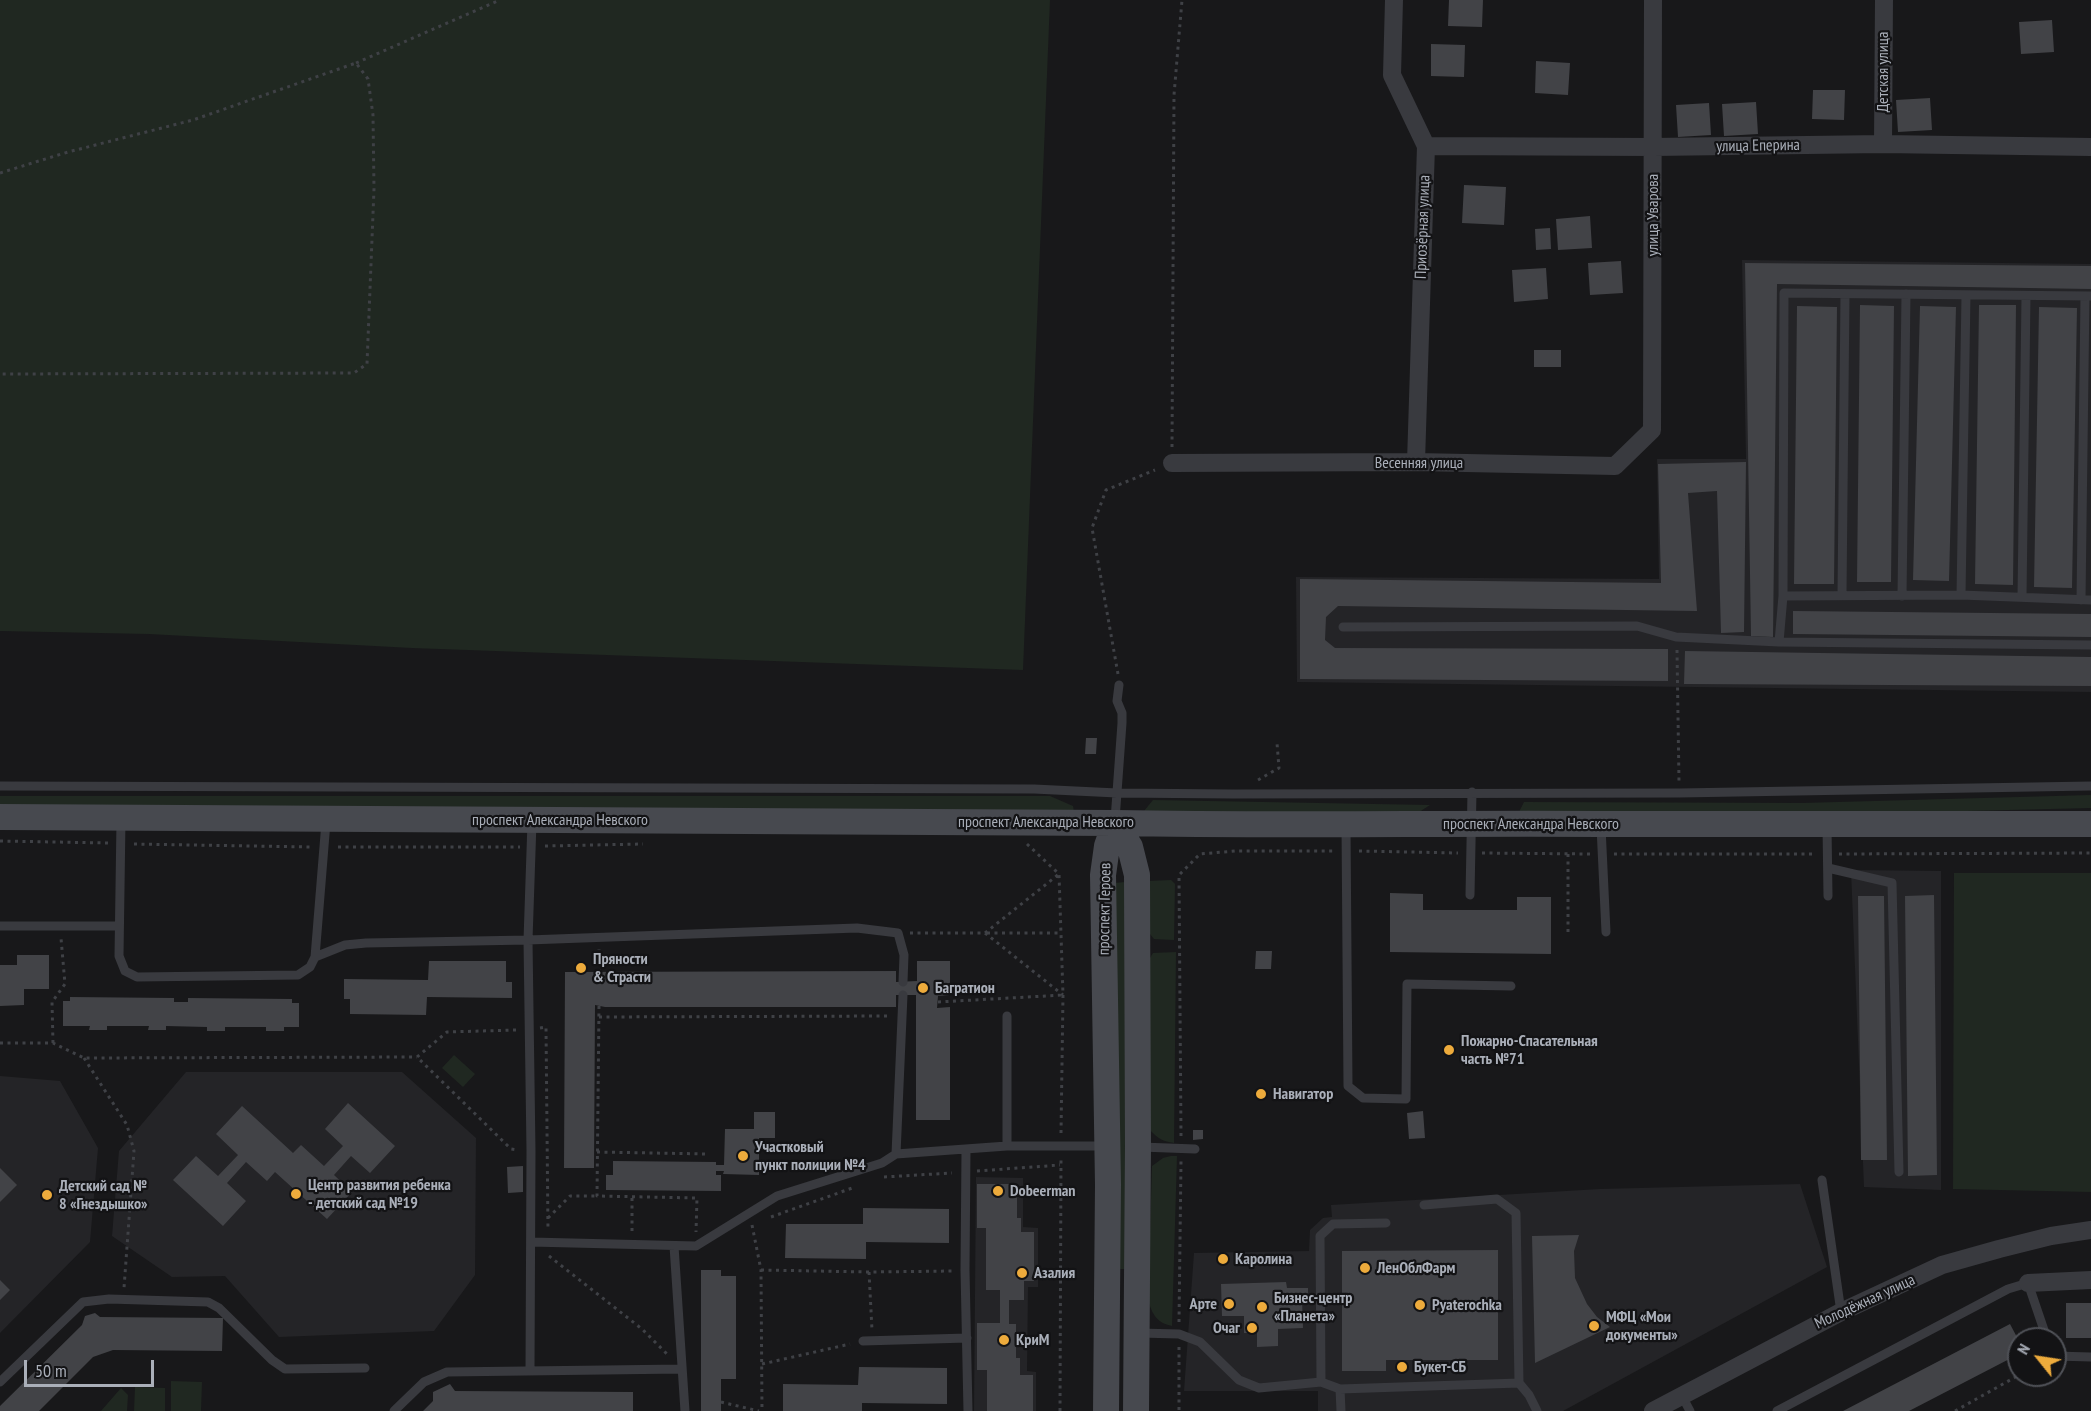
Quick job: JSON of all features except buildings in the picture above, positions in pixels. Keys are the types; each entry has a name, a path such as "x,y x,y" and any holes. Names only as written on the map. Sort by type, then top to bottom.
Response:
{"main road":[{"name":"проспект Александра Невского","path":"0,817 1235,825 2091,824"},
{"name":"проспект Героев","path":"1106,1411 1108,1185 1103,875 1107,846 1115,823"},
{"name":"проспект Героев","path":"1115,823 1130,847 1137,875 1136,1411"}],"street":[{"name":"Приозёрная улица","path":"1394,0 1392,75 1426,146 1416,462"},
{"name":"улица Уварова","path":"1652,430 1653,0"},
{"name":"Детская улица","path":"1883,144 1884,0"},
{"name":"улица Еперина","path":"1426,146 1653,147 1883,144 2091,147"},
{"name":"Весенняя улица","path":"1172,463 1416,462 1615,466 1652,430"},
{"name":"Молодёжная улица","path":"1653,1411 1686,1403 1841,1312 1942,1265 2051,1236 2091,1230"},
{"path":"2028,1283 2091,1280"}],"lane":[{"path":"1779,642 1783,596 1784,294 2088,296 2086,600 1960,595 1783,596"},
{"path":"1842,595 1845,294"},
{"path":"1902,596 1906,294"},
{"path":"1960,595 1965,296"},
{"path":"2022,597 2026,296"},
{"path":"1343,627 1637,626 1676,637 1779,642 2091,645"},
{"path":"1115,823 1122,723 1122,713 1117,701 1119,685"},
{"path":"0,786 1034,789 1117,793 1233,794 1679,793 2091,786"},
{"path":"1470,895 1472,792"},
{"path":"121,819 119,956 125,971 137,976 298,975 310,967 315,957 326,819"},
{"path":"530,1370 531,1151 528,940 532,819"},
{"path":"1346,824 1348,1086 1363,1098 1406,1099 1407,984 1511,986"},
{"path":"1601,824 1606,932"},
{"path":"1827,826 1828,896"},
{"path":"1828,868 1892,882 1899,1172"},
{"path":"0,926 119,926"},
{"path":"315,957 345,945 857,928 898,933 904,955 903,982"},
{"path":"896,1154 903,995"},
{"path":"1007,1016 1007,1146"},
{"path":"531,1242 696,1246 777,1196 882,1163 896,1154 1007,1146 1107,1146"},
{"path":"1138,1147 1195,1149"},
{"path":"966,1150 964,1172 968,1411"},
{"path":"1822,1180 1841,1312"},
{"path":"1424,1205 1497,1199 1516,1213 1520,1383 1537,1411"},
{"path":"1321,1382 1320,1236 1333,1224 1386,1223"},
{"path":"675,1246 685,1411"},
{"path":"1777,1411 2008,1289 2028,1283 2043,1327"},
{"path":"0,1382 83,1302 123,1300 208,1302 219,1308 272,1360 285,1369 365,1368"},
{"path":"1136,1333 1179,1334 1200,1342 1239,1380 1259,1388 1321,1382 1340,1389 1520,1383"},
{"path":"867,1341 967,1338"},
{"path":"2067,1356 2091,1357"},
{"path":"394,1411 424,1382 447,1372 682,1369"},
{"path":"1340,1389 1341,1411"}],"path":[{"path":"0,173 68,152 194,120 356,63 500,0"},
{"path":"1119,685 1092,528 1106,490 1172,463 1174,95 1182,0"},
{"path":"0,374 354,373 367,364 374,189 373,114 368,79 356,63"},
{"path":"1676,637 1680,768"},
{"path":"1277,743 1279,768"},
{"path":"1179,875 1200,855 1236,852 2091,853"},
{"path":"1568,854 1568,936"},
{"path":"985,933 1059,874 1062,995 1060,1411"},
{"path":"53,1043 52,1002 65,984 61,926"},
{"path":"898,933 1060,933"},
{"path":"985,933 1062,995"},
{"path":"599,937 599,972"},
{"path":"938,1002 1062,995"},
{"path":"597,1196 599,1006"},
{"path":"598,1017 901,1016"},
{"path":"546,1027 548,1238"},
{"path":"0,1043 53,1043 84,1058 417,1057 447,1032 529,1030"},
{"path":"417,1057 512,1149 531,1151"},
{"path":"84,1058 128,1125 134,1151 123,1300"},
{"path":"597,1152 708,1154"},
{"path":"883,1177 1060,1165"},
{"path":"763,1220 861,1185"},
{"path":"548,1218 570,1196 697,1198 696,1246"},
{"path":"632,1198 632,1245"},
{"path":"721,1402 760,1411 761,1270 752,1221 743,1229"},
{"path":"543,1251 642,1329 671,1358"},
{"path":"761,1270 945,1271"},
{"path":"762,1364 867,1341 869,1272"},
{"path":"1955,1411 2007,1382"}],"shaded area":[{"path":"0,0 1050,0 1023,670 412,648 149,634 0,631"},
{"path":"1742,260 2091,264 2091,692 1297,682 1296,577 1659,579 1657,459 1746,459"},
{"path":"2091,795 2091,808 1804,815 1518,814 1524,802 1802,803"},
{"path":"0,796 1050,796 1073,806 1074,812 0,808"},
{"path":"1153,800 1430,805 1413,816 1144,811"},
{"path":"1851,870 1941,871 1941,1190 1864,1187"},
{"path":"1954,873 2091,873 2091,1192 1953,1189"},
{"path":"1171,880 1175,884 1174,940 1154,939 1150,934 1148,881"},
{"path":"1125,882 1127,1146 1125,1269 1117,1269 1115,883"},
{"path":"1176,952 1174,1143 1161,1139 1150,1130 1150,958 1153,953"},
{"path":"454,1055 475,1074 463,1087 442,1068"},
{"name":"Центр развития ребенка - детский сад №19","path":"186,1072 402,1072 476,1138 475,1275 434,1331 279,1337 225,1276 172,1277 112,1236 119,1151"},
{"name":"Детский сад № 8 «Гнездышко»","path":"0,1076 60,1081 98,1148 90,1242 0,1333"},
{"path":"1177,1156 1172,1326 1162,1323 1156,1317 1148,1300 1152,1166 1163,1158"},
{"path":"976,1177 1023,1178 1023,1227 1038,1228 1038,1287 1028,1287 1027,1371 1036,1372 1036,1411 974,1411"},
{"path":"1800,1184 1827,1267 1563,1411 1318,1411 1318,1391 1184,1391 1194,1253 1309,1251 1310,1230 1323,1218 1332,1217 1331,1205 1600,1189"},
{"path":"171,1381 202,1382 201,1411 171,1411"},
{"path":"135,1387 165,1388 165,1411 134,1411"},
{"path":"121,1388 128,1395 127,1411 101,1411"}],"place":[{"name":"Пряности & Страсти","path":"581,968"},
{"name":"Багратион","path":"923,988"},
{"name":"Пожарно-Спасательная часть №71","path":"1449,1050"},
{"name":"Навигатор","path":"1261,1094"},
{"name":"Участковый пункт полиции №4","path":"743,1156"},
{"name":"Dobeerman","path":"998,1191"},
{"name":"Центр развития ребенка - детский сад №19","path":"296,1194"},
{"name":"Детский сад № 8 «Гнездышко»","path":"47,1195"},
{"name":"Каролина","path":"1223,1259"},
{"name":"ЛенОблФарм","path":"1365,1268"},
{"name":"Азалия","path":"1022,1273"},
{"name":"Арте","path":"1229,1304"},
{"name":"Pyaterochka","path":"1420,1305"},
{"name":"Бизнес-центр «Планета»","path":"1262,1307"},
{"name":"МФЦ «Мои документы»","path":"1594,1326"},
{"name":"Очаг","path":"1252,1328"},
{"name":"КриМ","path":"1004,1340"},
{"name":"Букет-СБ","path":"1402,1367"}]}
